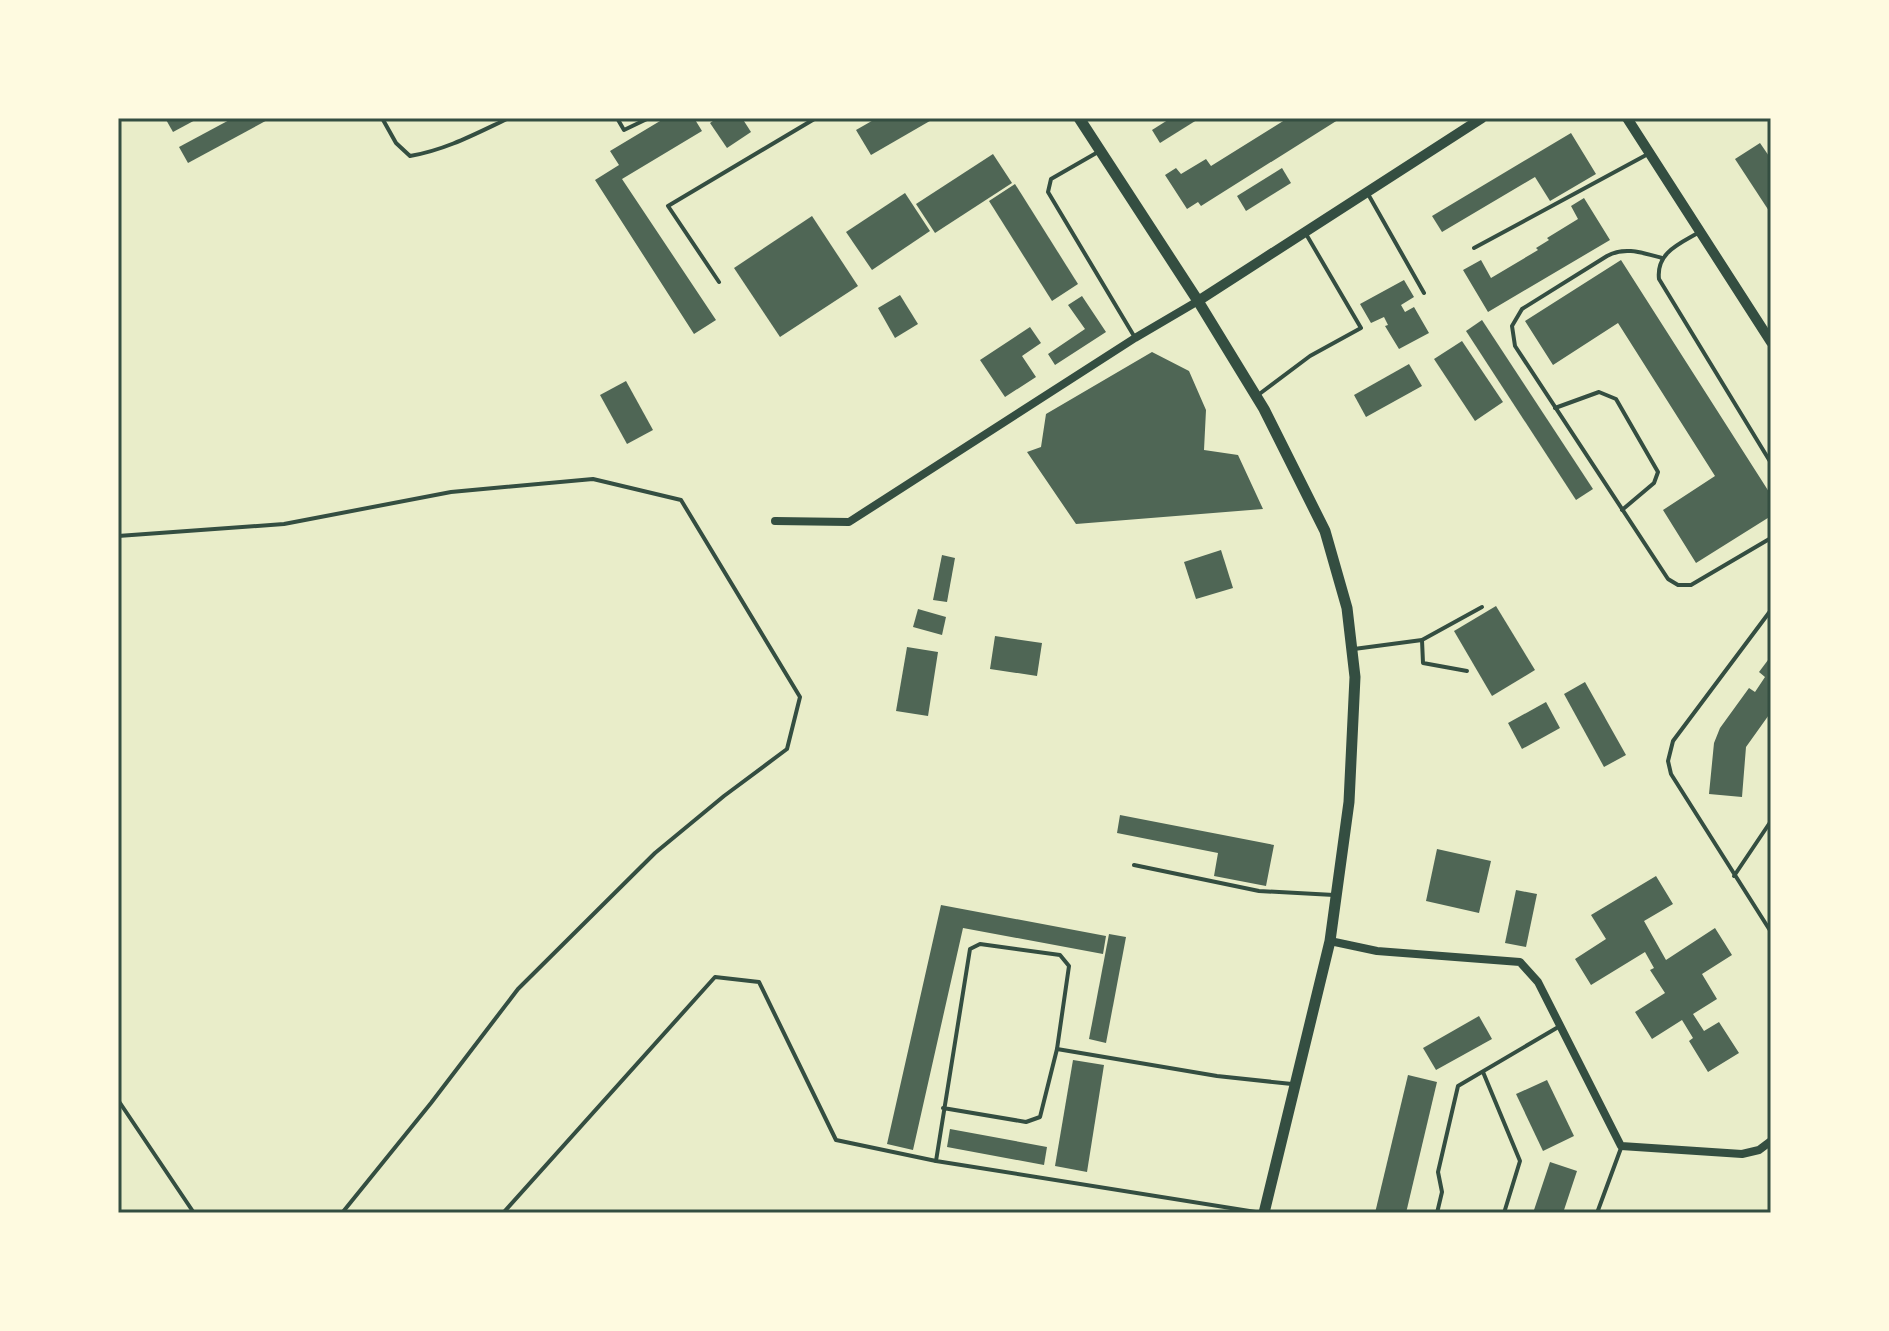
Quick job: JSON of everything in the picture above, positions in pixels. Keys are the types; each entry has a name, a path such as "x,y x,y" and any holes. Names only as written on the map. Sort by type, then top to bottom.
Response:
{"main road":[{"path":"1079,118 1198,301 1256,397 1325,531 1347,608 1355,677 1349,802 1330,941 1263,1213"}],"street":[{"path":"775,521 849,522 1482,118"},
{"path":"1627,118 1771,342"},
{"path":"1330,941 1377,951 1520,962 1538,982 1621,1146 1742,1154 1759,1150 1771,1141"}],"lane":[{"path":"382,118 396,143 410,156 452,145 509,118"},
{"path":"617,118 624,130 649,118"},
{"path":"719,282 668,206 816,118"},
{"path":"1100,151 1051,179 1048,192 1135,338"},
{"path":"1474,248 1650,153"},
{"path":"1367,192 1424,293"},
{"path":"1256,397 1310,356 1361,328 1305,232"},
{"path":"1701,232 1671,249 1662,258 1659,279 1771,463"},
{"path":"1662,258 1631,250 1613,253 1522,309 1512,326 1515,346 1668,579 1685,586 1698,583 1771,538"},
{"path":"1555,408 1599,392 1616,399 1658,472 1654,483 1622,510"},
{"path":"118,536 284,524 451,492 593,479 681,500 800,697 787,749 655,853 518,989 342,1213"},
{"path":"1351,649 1422,640 1482,607"},
{"path":"1771,610 1673,741 1668,761 1671,774 1771,932"},
{"path":"1422,640 1423,663 1467,671"},
{"path":"1734,876 1771,821"},
{"path":"1134,865 1259,891 1336,895"},
{"path":"936,1161 943,1108 970,949 980,944 1060,955 1069,966 1057,1049 1040,1117 1026,1122 943,1108"},
{"path":"503,1213 715,977 759,982 836,1140 936,1161 1263,1213"},
{"path":"1437,1213 1442,1192 1438,1172 1458,1086 1560,1026"},
{"path":"1057,1049 1217,1076 1294,1084"},
{"path":"1483,1072 1520,1161 1504,1213"},
{"path":"118,1100 194,1213"},
{"path":"1597,1213 1621,1146"}],"building":[{"path":"165,118 199,118 173,132"},
{"path":"233,118 271,118 188,163 179,147"},
{"path":"665,118 694,118 702,131 622,179 716,320 694,334 595,180 619,165 610,151"},
{"path":"717,118 742,118 751,132 727,148 710,123"},
{"path":"877,118 935,118 871,155 856,130"},
{"path":"1171,118 1200,118 1160,143 1152,130"},
{"path":"1288,118 1341,118 1201,206 1198,202 1187,209 1165,175 1176,168 1181,174 1206,159 1211,166"},
{"path":"1571,133 1596,174 1550,201 1535,177 1442,232 1432,216"},
{"path":"1760,143 1771,159 1771,214 1735,159"},
{"path":"993,154 1012,183 935,233 916,204"},
{"path":"1282,168 1291,183 1246,211 1237,196"},
{"path":"1015,184 1078,284 1052,301 989,201"},
{"path":"905,193 930,231 872,270 846,232"},
{"path":"1584,198 1610,240 1488,312 1463,270 1481,260 1491,278 1538,250 1536,248 1549,240 1547,238 1578,219 1571,206"},
{"path":"812,216 858,286 780,337 734,268"},
{"path":"1621,260 1771,495 1771,516 1696,563 1663,510 1715,476 1618,323 1553,365 1525,321"},
{"path":"1404,280 1414,297 1401,305 1405,312 1414,307 1429,333 1399,349 1385,326 1388,325 1384,317 1371,323 1360,304"},
{"path":"900,295 918,324 895,338 878,308"},
{"path":"1082,296 1106,332 1055,365 1048,354 1085,329 1068,305"},
{"path":"1482,320 1593,489 1576,500 1466,331"},
{"path":"1030,327 1041,343 1022,356 1036,377 1005,397 980,360"},
{"path":"1462,341 1503,402 1475,421 1434,359"},
{"path":"1152,352 1189,371 1206,410 1204,450 1238,455 1263,509 1076,524 1027,452 1041,447 1046,414"},
{"path":"1409,364 1422,386 1366,417 1354,395"},
{"path":"626,381 653,430 627,444 600,395"},
{"path":"1221,550 1233,588 1196,599 1184,562"},
{"path":"942,555 955,558 947,602 933,600"},
{"path":"1496,606 1535,670 1492,696 1454,631"},
{"path":"918,609 946,617 942,635 913,627"},
{"path":"995,636 1042,643 1037,676 990,669"},
{"path":"907,647 938,652 928,716 896,711"},
{"path":"1771,656 1771,698 1768,702 1771,712 1746,747 1742,797 1709,794 1714,743 1720,728 1749,688 1755,692 1765,677 1759,672"},
{"path":"1585,682 1626,755 1604,767 1564,694"},
{"path":"1546,702 1560,728 1522,749 1508,723"},
{"path":"1120,815 1274,845 1266,886 1214,876 1218,853 1117,833"},
{"path":"1437,849 1491,861 1479,913 1426,901"},
{"path":"1656,876 1673,904 1644,921 1666,960 1715,928 1732,955 1702,974 1717,999 1693,1014 1704,1031 1719,1022 1739,1053 1708,1072 1689,1041 1693,1038 1682,1020 1652,1039 1635,1012 1665,993 1650,970 1654,968 1645,952 1591,985 1575,959 1606,939 1591,915"},
{"path":"1516,890 1537,894 1526,947 1505,943"},
{"path":"941,905 1106,936 1103,954 963,928 913,1150 887,1144"},
{"path":"1109,934 1126,937 1106,1043 1089,1039"},
{"path":"1479,1016 1492,1039 1436,1070 1423,1048"},
{"path":"1073,1060 1104,1065 1087,1172 1055,1166"},
{"path":"1408,1075 1437,1082 1406,1213 1375,1213"},
{"path":"1547,1080 1574,1136 1543,1151 1516,1094"},
{"path":"950,1129 1047,1147 1044,1165 947,1147"},
{"path":"1550,1162 1577,1171 1563,1213 1533,1213"}]}
